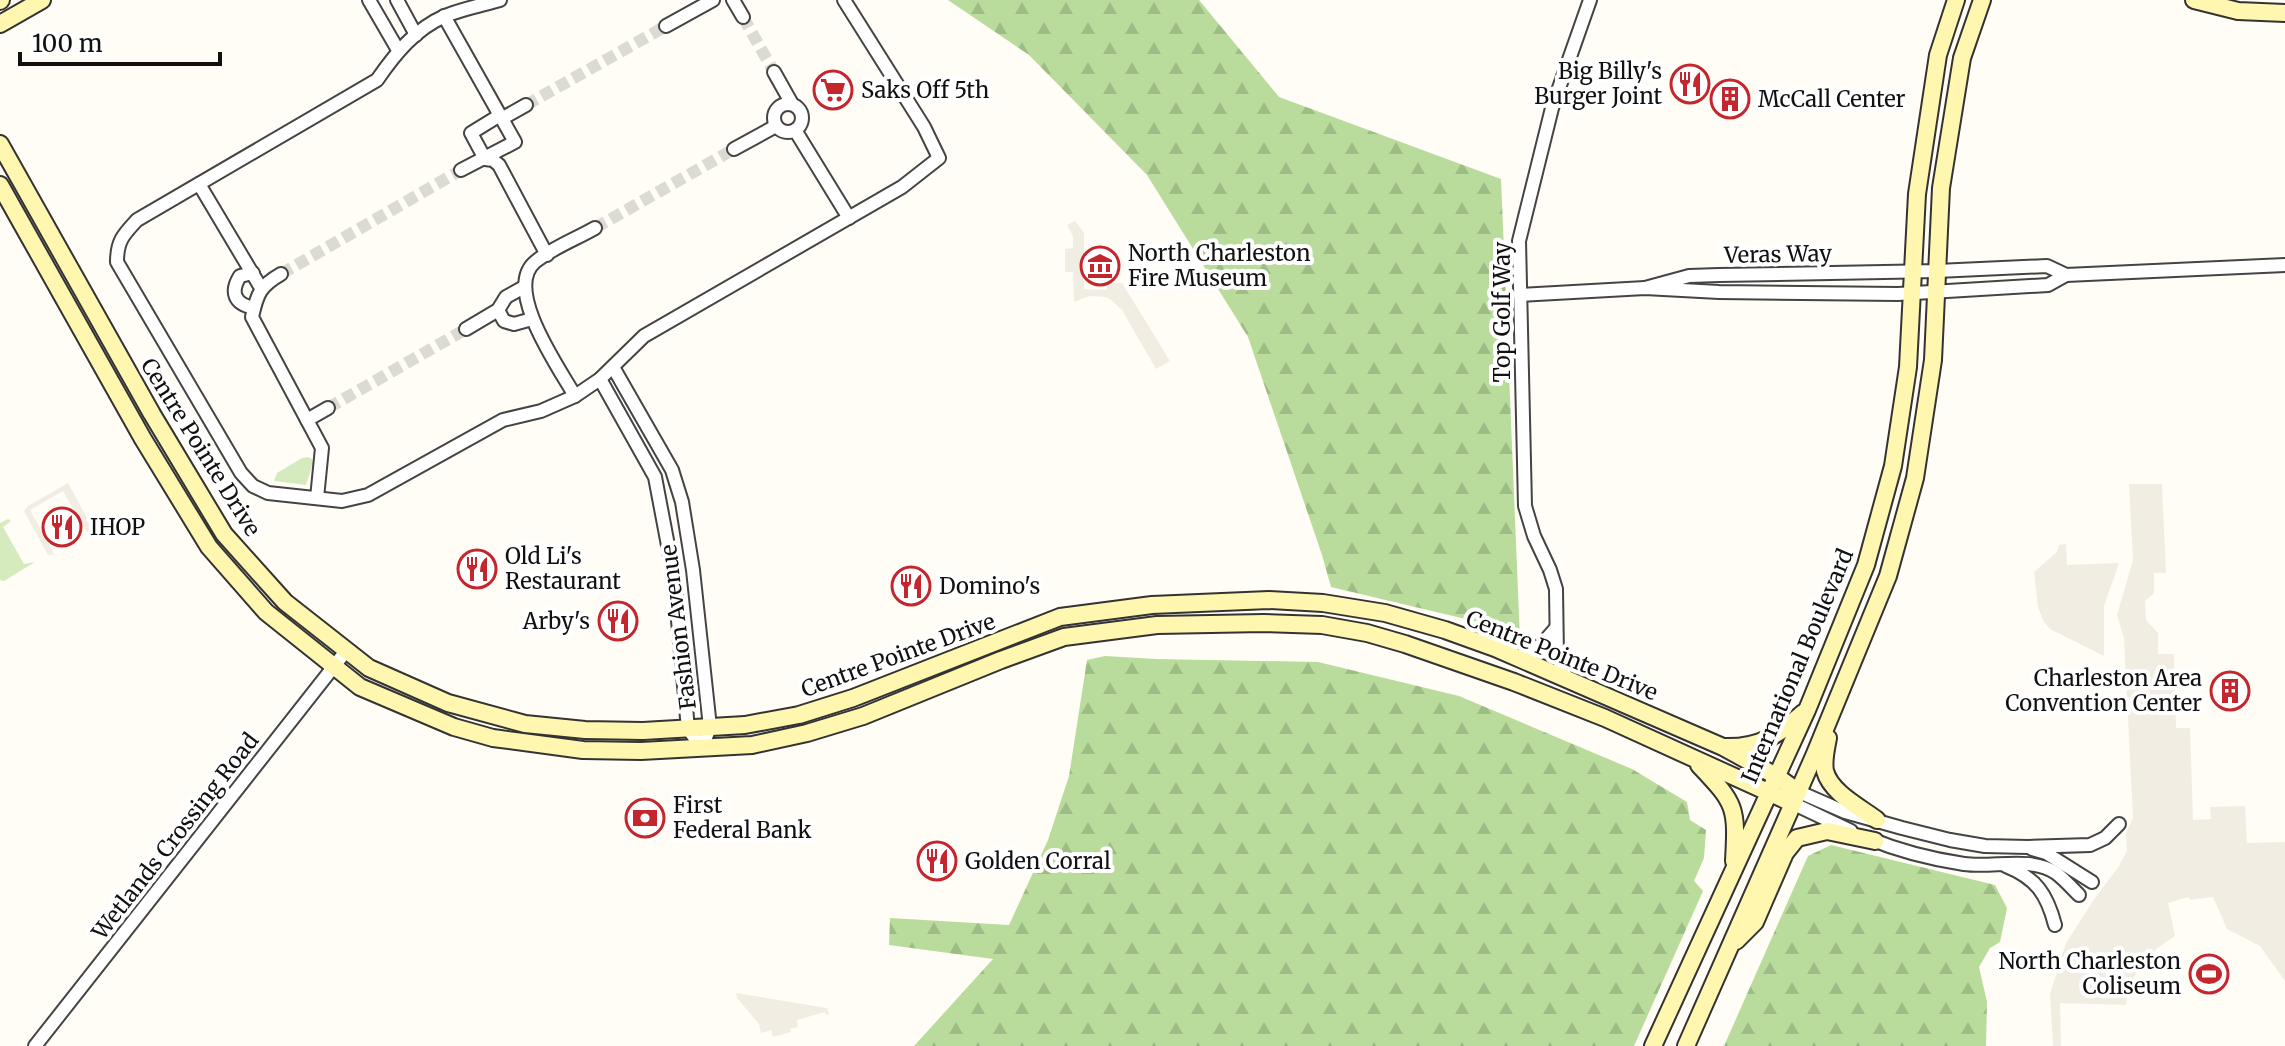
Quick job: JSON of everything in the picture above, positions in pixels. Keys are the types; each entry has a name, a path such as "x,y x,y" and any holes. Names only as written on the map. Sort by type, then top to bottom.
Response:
{"street":[{"path":"0,24 42,0"},
{"path":"369,0 398,50"},
{"path":"397,0 416,35"},
{"path":"500,0 444,16 398,50 377,80 137,220 117,246 117,262 241,473 253,486 268,493 342,501 368,495 503,420 541,411 575,396 600,379 644,336 902,187 939,158 924,127 844,0"},
{"path":"666,26 713,0"},
{"path":"733,0 743,17"},
{"name":"Top Golf Way","path":"1567,679 1557,656 1556,589 1525,506 1519,241 1552,108 1590,0"},
{"name":"International Boulevard","path":"1653,1046 1807,710 1866,565 1893,466 1908,367 1917,194 1938,55 1956,0"},
{"path":"1686,1046 1833,711 1888,576 1915,478 1933,360 1941,188 1962,58 1982,0"},
{"path":"2194,0 2238,11 2285,13"},
{"path":"444,16 515,142 461,170"},
{"path":"774,72 792,104 800,109 802,118 799,127 785,132 776,126 773,117 776,109 783,104 792,104"},
{"path":"485,159 471,133 497,117 503,118 526,105"},
{"path":"734,149 776,126"},
{"path":"795,130 849,218"},
{"name":"Centre Pointe Drive","path":"0,144 152,414 224,534 285,602 346,651 369,668 448,703 525,724 585,730 745,725 799,715 853,698 1060,617 1152,605 1269,600 1323,603 1385,613 1445,630 1521,659 1723,747 1776,776 1794,797"},
{"path":"485,159 499,165 547,255"},
{"path":"199,184 261,288"},
{"name":"Centre Pointe Drive","path":"0,185 143,439 209,547 266,612 360,687 454,727 493,738 583,750 641,751 752,745 863,716 1064,637 1157,625 1322,625 1367,633 1477,669 1605,718 1769,793 1794,797"},
{"path":"575,396 528,311 524,287 533,263 595,228"},
{"path":"2066,275 2285,265"},
{"name":"Veras Way","path":"1645,288 1689,276 2047,266 2066,275"},
{"path":"253,273 240,276 234,286 236,298 244,306 254,308"},
{"path":"281,274 261,288 252,317 322,448 317,498"},
{"name":"Veras Way","path":"1520,295 1645,288 1898,294 2048,285 2066,275"},
{"path":"466,329 498,310 506,297 524,287"},
{"path":"498,310 504,321 514,324 532,319"},
{"name":"Fashion Avenue","path":"613,367 672,470 682,502 693,570 710,727 702,748"},
{"name":"Fashion Avenue","path":"600,379 655,477 674,577 688,729 702,748"},
{"path":"307,420 328,408"},
{"path":"1521,659 1542,644 1556,628"},
{"name":"Wetlands Crossing Road","path":"35,1046 346,651"},
{"path":"1723,747 1750,746 1768,740 1807,710"},
{"path":"1833,711 1824,768 1839,792 1877,820"},
{"path":"1693,758 1723,790 1733,808 1736,824 1733,870"},
{"path":"1794,797 1950,840 1985,846 2090,845 2105,838 2119,824"},
{"path":"1794,797 1875,841"},
{"path":"1729,948 1755,922 1785,853 1797,838 1827,831 1935,859 1974,865 2038,866 2056,873 2079,895"},
{"path":"2028,847 2046,853 2092,882"},
{"path":"2003,865 2020,872 2036,884 2050,903 2055,925"}],"green space":[{"path":"948,0 1199,0 1279,97 1501,179 1520,640 1474,621 1331,587 1248,337 1147,175 1029,55"},
{"path":"308,457 313,463 306,485 274,481 277,473"},
{"path":"8,519 11,521 3,527 24,564 35,562 4,581 0,580 0,523"},
{"path":"1105,656 1318,662 1459,696 1632,769 1687,802 1690,820 1706,830 1704,858 1694,881 1703,891 1634,1046 914,1046 993,959 889,945 890,918 1009,925 1048,840 1069,776 1087,660"},
{"path":"1831,845 1995,885 2007,908 2000,942 1990,948 1979,967 1987,1002 1986,1046 1724,1046 1808,856"}],"shaded area":[{"path":"1075,221 1084,233 1084,289 1107,290 1107,283 1122,283 1170,361 1156,369 1122,310 1111,300 1089,296 1074,302 1073,272 1065,272 1065,249 1073,248 1073,236 1067,225"},
{"path":"68,483 94,531 88,534 63,491 30,510 54,554 48,555 24,511"},
{"path":"2129,484 2162,484 2166,573 2154,573 2154,593 2145,601 2146,620 2158,633 2158,654 2174,654 2176,728 2190,728 2193,820 2211,819 2210,807 2245,806 2247,843 2285,842 2285,981 2260,946 2227,929 2213,897 2190,900 2188,897 2168,903 2175,936 2156,949 2140,967 2129,985 2126,1005 2060,1003 2061,1046 2053,1046 2050,994 2066,943 2119,866 2127,851 2126,833 2133,818 2124,638 2117,615 2133,560"},
{"path":"2066,544 2067,565 2119,563 2104,606 2104,656 2050,629 2038,607 2034,572 2057,552 2059,545"},
{"path":"736,993 827,1008 829,1014 825,1012 797,1020 798,1027 790,1029 791,1032 773,1037 771,1030 761,1033 759,1024"}],"tunnel":[{"path":"743,17 774,72"},
{"path":"526,105 666,26"},
{"path":"595,228 734,149"},
{"path":"281,274 461,170"},
{"path":"328,408 466,329"}],"place":[{"name":"Big Billy's Burger Joint","path":"1690,84"},
{"name":"Saks Off 5th","path":"833,90"},
{"name":"McCall Center","path":"1730,99"},
{"name":"North Charleston Fire Museum","path":"1100,266"},
{"name":"IHOP","path":"62,527"},
{"name":"Old Li's Restaurant","path":"477,569"},
{"name":"Domino's","path":"911,586"},
{"name":"Arby's","path":"618,621"},
{"name":"Charleston Area Convention Center","path":"2230,691"},
{"name":"First Federal Bank","path":"645,818"},
{"name":"Golden Corral","path":"937,861"},
{"name":"North Charleston Coliseum","path":"2209,974"}]}
